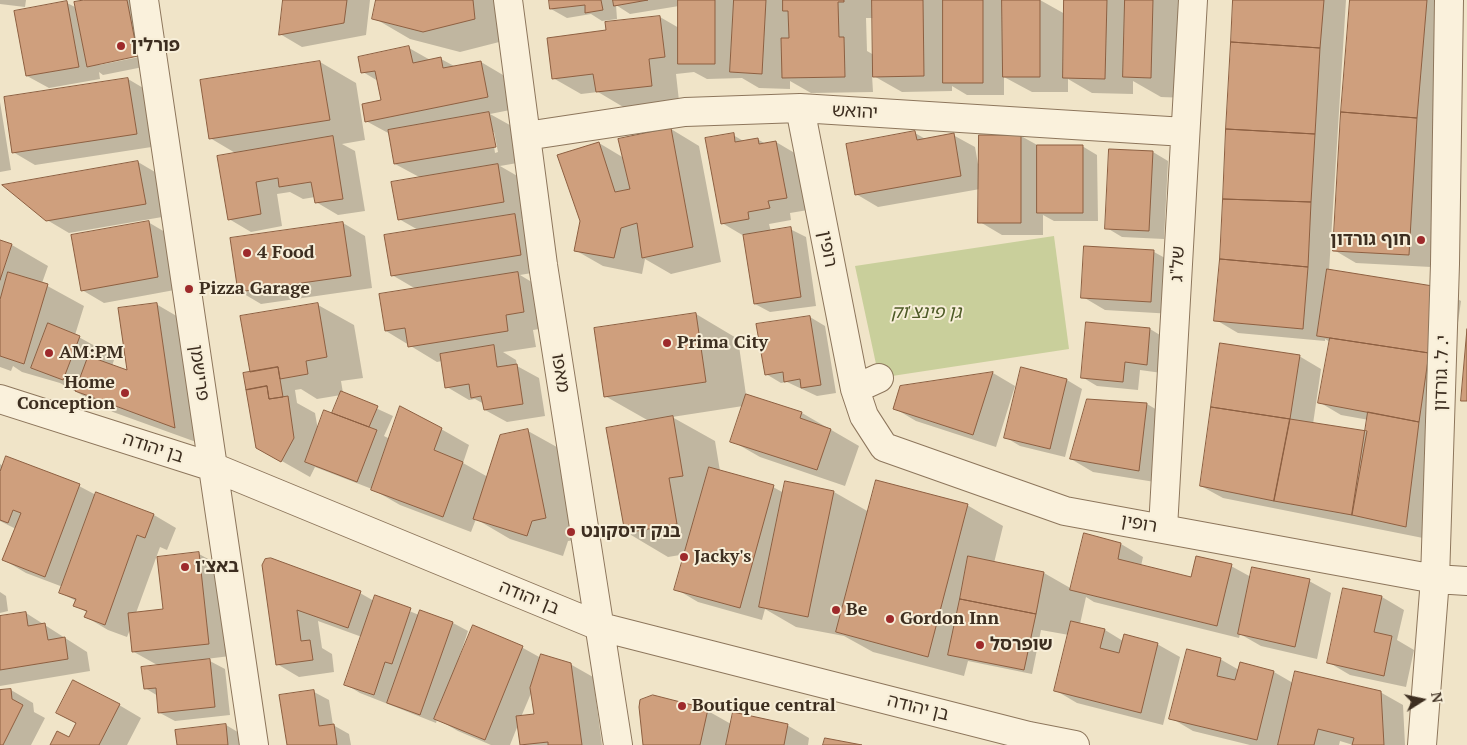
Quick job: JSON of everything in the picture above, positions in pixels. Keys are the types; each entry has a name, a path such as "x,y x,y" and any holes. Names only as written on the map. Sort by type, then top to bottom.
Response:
{"street":[{"name":"פרישמן","path":"144,0 254,745"},
{"name":"מאפו","path":"508,0 543,265 618,745"},
{"name":"של\"ג","path":"1163,528 1193,0"},
{"name":"י. ל. גורדון","path":"1422,745 1436,579 1445,264 1449,0"},
{"name":"יהואש","path":"526,136 685,112 800,108 1185,132"},
{"name":"רופין","path":"800,108 855,389 864,416 884,447 1065,511 1436,579 1467,581"},
{"path":"855,389 879,378"},
{"name":"בן יהודה","path":"0,399 213,467 601,627 1029,736 1075,745"}],"green space":[{"name":"גן פינצ'וק","path":"1054,236 1069,349 879,378 855,266"}],"building":[{"path":"84,0 127,0 138,56 87,67 74,2"},
{"path":"283,0 347,0 344,23 279,35"},
{"path":"376,0 473,0 475,19 423,32 372,19"},
{"path":"549,0 601,0 603,10 585,13 585,5 550,9"},
{"path":"613,0 648,0 614,6"},
{"path":"678,0 715,0 715,64 678,64"},
{"path":"734,0 766,0 762,74 730,72"},
{"path":"783,0 844,0 844,2 838,2 839,37 844,37 845,77 782,78 781,38 789,38 788,11 783,11"},
{"path":"872,0 923,0 924,76 873,77"},
{"path":"943,0 983,0 983,83 943,83"},
{"path":"1002,0 1040,0 1040,77 1003,77"},
{"path":"1064,0 1107,0 1105,79 1063,78"},
{"path":"1125,0 1153,0 1151,78 1123,77"},
{"path":"1233,0 1324,0 1320,48 1231,42"},
{"path":"1350,0 1427,0 1417,118 1341,112"},
{"path":"67,1 79,67 26,76 14,11"},
{"path":"660,16 665,57 649,59 652,86 596,92 593,74 552,79 547,38 606,30 605,22"},
{"path":"1231,42 1320,48 1315,134 1226,129"},
{"path":"409,46 413,63 441,57 443,68 481,61 488,97 365,122 362,104 381,100 375,71 361,73 358,57"},
{"path":"320,61 330,120 209,139 200,80"},
{"path":"128,78 137,134 12,153 4,97"},
{"path":"489,112 496,147 394,164 388,130"},
{"path":"1341,112 1417,118 1409,255 1333,251"},
{"path":"671,128 693,247 642,258 637,223 621,228 614,258 574,251 580,221 557,155 599,142 615,192 630,189 618,139"},
{"path":"1226,129 1315,134 1311,202 1223,199"},
{"path":"915,131 917,140 954,133 961,176 855,195 846,144"},
{"path":"734,133 735,142 758,138 759,144 776,141 787,198 768,201 770,208 748,212 749,219 721,224 705,138"},
{"path":"979,135 1021,135 1021,223 978,223"},
{"path":"333,136 343,199 315,203 311,182 279,187 278,178 256,182 261,214 228,220 217,156"},
{"path":"1037,145 1083,145 1083,213 1037,213"},
{"path":"1109,149 1153,151 1149,231 1105,229"},
{"path":"138,161 146,204 46,221 2,185"},
{"path":"498,164 504,202 398,220 391,182"},
{"path":"1223,199 1311,202 1308,267 1220,259"},
{"path":"515,214 521,255 391,276 384,235"},
{"path":"149,221 158,277 81,291 71,235"},
{"path":"343,222 351,276 238,292 230,238"},
{"path":"791,227 801,297 754,304 743,235"},
{"path":"0,240 12,244 0,280"},
{"path":"1084,246 1154,250 1151,302 1081,298"},
{"path":"1220,259 1308,267 1303,329 1214,321"},
{"path":"1327,269 1439,287 1429,353 1317,336"},
{"path":"8,272 48,284 24,364 0,356 0,300"},
{"path":"518,272 524,312 506,315 508,331 408,347 405,328 385,331 379,294"},
{"path":"157,303 175,428 75,391 88,356 127,370 118,308"},
{"path":"318,303 327,357 306,361 308,374 280,379 278,367 250,372 240,316"},
{"path":"696,313 706,382 604,397 594,328"},
{"path":"810,316 821,385 801,388 800,379 784,382 783,372 765,375 756,324"},
{"path":"1086,322 1150,328 1147,365 1125,362 1123,382 1081,378"},
{"path":"48,323 80,336 63,380 31,368"},
{"path":"1467,329 1467,401 1461,401"},
{"path":"1330,338 1429,353 1419,422 1318,403"},
{"path":"1220,343 1300,355 1290,419 1211,407"},
{"path":"494,345 497,367 517,364 523,404 484,410 481,396 471,398 469,384 445,388 440,354"},
{"path":"278,367 283,397 269,399 267,386 246,390 243,373"},
{"path":"1021,367 1067,379 1050,449 1004,438"},
{"path":"993,372 973,435 893,409 900,386"},
{"path":"267,386 269,399 288,396 294,438 281,462 256,448 246,390"},
{"path":"341,391 378,406 369,427 332,413"},
{"path":"746,394 802,412 800,418 831,429 817,470 730,442"},
{"path":"1087,399 1147,403 1139,471 1070,459"},
{"path":"400,406 442,428 434,450 463,462 443,517 371,490"},
{"path":"1211,407 1290,419 1274,501 1200,486"},
{"path":"324,410 377,430 357,482 305,462"},
{"path":"1368,412 1419,422 1406,527 1352,515"},
{"path":"673,416 683,476 669,478 677,524 625,533 606,428"},
{"path":"1290,419 1367,431 1352,515 1274,501"},
{"path":"528,429 546,518 532,521 527,536 473,519 500,435"},
{"path":"6,456 80,484 45,577 2,560 21,513 13,510 8,523 0,520 0,472"},
{"path":"709,467 774,485 740,608 674,590"},
{"path":"876,480 968,504 928,657 836,632"},
{"path":"785,481 834,491 808,617 759,607"},
{"path":"96,492 154,514 145,538 137,535 105,625 84,617 87,611 73,606 76,599 59,593"},
{"path":"1084,533 1121,543 1118,559 1191,577 1196,556 1232,564 1217,626 1070,590"},
{"path":"199,552 209,644 132,652 128,613 163,609 157,557"},
{"path":"968,556 1044,572 1036,614 960,599"},
{"path":"271,558 361,591 348,628 297,610 301,641 310,640 313,660 276,665 262,565 265,559"},
{"path":"1252,567 1310,579 1295,647 1238,634"},
{"path":"1343,588 1382,596 1374,632 1392,636 1384,676 1327,663"},
{"path":"375,595 411,608 392,664 385,662 374,695 344,685"},
{"path":"960,599 1036,614 1024,670 948,655"},
{"path":"420,610 453,622 420,715 387,703"},
{"path":"26,612 28,626 45,623 48,640 65,637 68,659 0,670 0,616"},
{"path":"1071,621 1105,629 1100,648 1119,653 1124,634 1158,643 1141,713 1054,691"},
{"path":"473,625 523,646 485,740 434,719"},
{"path":"1187,649 1221,658 1217,676 1235,680 1240,662 1274,671 1257,740 1169,719"},
{"path":"541,654 571,663 582,745 548,745 548,742 520,745 516,716 534,714 530,688"},
{"path":"210,659 215,707 158,713 156,688 144,689 141,667"},
{"path":"1295,671 1381,691 1384,745 1352,745 1354,738 1318,729 1314,745 1278,745"},
{"path":"73,680 120,704 99,745 50,745 57,731 69,737 76,723 56,713"},
{"path":"11,689 12,699 23,705 3,745 0,745 0,690"},
{"path":"314,690 319,726 334,724 337,745 287,745 279,695"},
{"path":"653,695 708,709 700,745 643,745 640,700"},
{"path":"733,712 788,724 784,745 726,745"},
{"path":"226,724 228,745 177,745 175,730"},
{"path":"825,738 862,745 823,745"}],"place":[{"name":"פורלין","path":"121,46"},
{"name":"חוף גורדון","path":"1421,240"},
{"name":"4 Food","path":"247,253"},
{"name":"Pizza Garage","path":"189,289"},
{"name":"Prima City","path":"667,343"},
{"name":"AM:PM","path":"49,353"},
{"name":"Home Conception","path":"125,393"},
{"name":"בנק דיסקונט","path":"571,532"},
{"name":"Jacky's","path":"684,557"},
{"name":"באצ'ו","path":"185,567"},
{"name":"Be","path":"836,610"},
{"name":"Gordon Inn","path":"890,619"},
{"name":"שופרסל","path":"980,645"},
{"name":"Boutique central","path":"682,706"}]}
